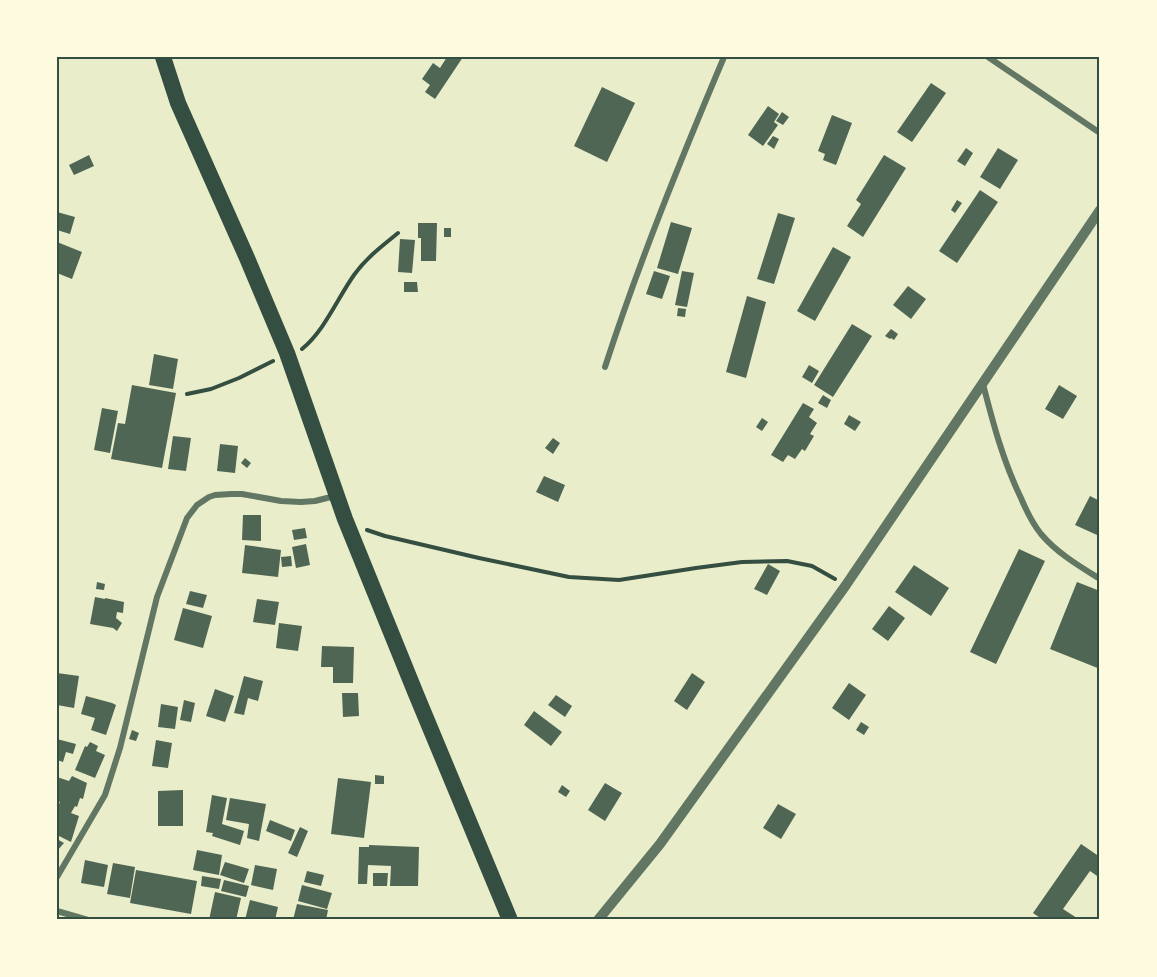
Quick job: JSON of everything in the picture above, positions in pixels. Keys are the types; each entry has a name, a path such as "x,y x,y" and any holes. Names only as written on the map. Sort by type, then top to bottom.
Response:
{"highway":[{"path":"163,57 178,103 287,353 345,519 510,920"}],"street":[{"path":"605,368 623,312 683,154 724,57"},
{"path":"988,57 1100,133"},
{"path":"597,920 660,843 846,585 1100,210"},
{"path":"983,383 997,437 1026,510 1041,534 1061,553 1100,579"},
{"path":"57,877 105,795 120,748 158,597 187,518 197,505 215,495 242,494 301,502 336,496"},
{"path":"57,911 88,920"}],"path":[{"path":"187,394 211,389 239,378 287,353 304,348 318,332 354,275 378,248 398,233"},
{"path":"345,519 368,531 385,536 569,577 619,580 742,562 787,561 812,566 846,585"}],"building":[{"path":"447,57 463,57 435,99 425,92 430,85 422,79 433,63 440,68"},
{"path":"931,83 946,93 912,142 897,132"},
{"path":"602,87 635,103 607,162 574,146"},
{"path":"768,106 779,114 774,122 778,125 763,146 748,135"},
{"path":"782,112 789,117 783,125 776,121"},
{"path":"832,115 852,123 836,165 823,160 825,154 818,151"},
{"path":"773,136 779,139 774,149 767,144"},
{"path":"966,148 973,153 965,166 957,161"},
{"path":"998,148 1018,160 1000,189 980,177"},
{"path":"89,155 94,166 74,175 69,165"},
{"path":"884,155 906,168 863,237 847,226 861,204 856,200"},
{"path":"980,190 998,202 957,263 939,251"},
{"path":"957,200 962,203 955,213 951,210"},
{"path":"57,212 75,217 70,234 57,230"},
{"path":"778,213 795,218 774,284 757,279"},
{"path":"671,222 692,228 678,274 657,268"},
{"path":"418,223 437,223 436,261 421,261 421,238 418,238"},
{"path":"444,228 451,228 451,237 444,237"},
{"path":"400,239 415,240 412,273 398,272"},
{"path":"57,242 82,252 72,279 57,273"},
{"path":"833,247 851,257 815,321 797,311"},
{"path":"654,271 670,276 662,299 646,294"},
{"path":"682,271 694,273 687,307 675,305"},
{"path":"404,282 417,282 418,292 404,292"},
{"path":"908,286 926,299 911,319 893,305"},
{"path":"747,296 766,302 746,378 726,372"},
{"path":"678,308 686,309 685,317 677,316"},
{"path":"852,324 872,336 833,397 814,385"},
{"path":"891,329 898,334 894,340 885,336"},
{"path":"154,354 178,359 173,389 149,385"},
{"path":"809,365 819,371 812,383 802,377"},
{"path":"132,385 176,393 162,468 111,459 118,423 125,424"},
{"path":"1059,385 1077,396 1063,419 1045,409"},
{"path":"823,395 831,400 827,408 818,403"},
{"path":"803,403 814,409 809,417 817,423 810,434 814,436 805,451 802,449 795,459 788,455 783,462 771,455"},
{"path":"102,408 118,411 110,453 94,450"},
{"path":"849,415 861,422 855,431 844,424"},
{"path":"762,418 768,422 762,431 756,427"},
{"path":"173,436 191,438 186,471 168,469"},
{"path":"553,438 560,443 553,454 545,448"},
{"path":"220,444 238,446 235,473 217,471"},
{"path":"245,458 251,463 247,468 241,463"},
{"path":"544,476 565,485 558,502 536,492"},
{"path":"1090,496 1100,501 1100,529 1097,535 1075,525"},
{"path":"243,515 261,515 261,541 242,540"},
{"path":"305,528 307,538 294,540 292,530"},
{"path":"306,544 310,565 296,568 292,547"},
{"path":"245,545 281,550 278,577 242,573"},
{"path":"1019,549 1045,561 996,664 970,652"},
{"path":"291,556 292,566 282,567 281,557"},
{"path":"768,564 780,571 767,595 754,589"},
{"path":"914,565 949,588 931,616 895,592"},
{"path":"97,582 105,584 104,590 96,589"},
{"path":"1077,582 1100,591 1100,669 1050,649"},
{"path":"190,591 207,595 203,608 186,604"},
{"path":"95,597 124,602 123,613 117,612 116,618 122,623 117,631 113,628 90,624"},
{"path":"257,599 279,602 275,625 253,622"},
{"path":"889,606 905,618 888,641 872,629"},
{"path":"183,608 212,616 203,648 174,640"},
{"path":"279,623 302,626 298,651 276,648"},
{"path":"322,646 354,647 353,683 333,683 333,667 321,667"},
{"path":"57,673 79,676 74,708 57,705"},
{"path":"692,673 705,682 687,710 674,701"},
{"path":"244,676 263,681 258,701 248,698 244,715 234,713"},
{"path":"849,683 866,695 849,720 832,708"},
{"path":"215,689 234,696 225,722 206,716"},
{"path":"342,693 358,693 359,716 343,717"},
{"path":"556,695 572,706 565,717 548,705"},
{"path":"86,696 116,705 106,735 91,730 95,718 81,714"},
{"path":"184,700 195,703 191,722 180,720"},
{"path":"161,704 178,707 175,729 158,727"},
{"path":"534,711 562,732 551,746 524,725"},
{"path":"861,722 869,727 864,735 856,730"},
{"path":"132,730 139,733 136,741 129,739"},
{"path":"57,739 76,744 73,754 66,752 63,762 57,760"},
{"path":"156,740 172,743 168,768 152,766"},
{"path":"90,742 98,746 96,751 105,755 95,778 75,770 85,746 87,747"},
{"path":"375,775 384,776 384,784 375,784"},
{"path":"72,776 87,783 83,799 80,798 77,807 75,806 71,813 79,816 71,842 57,835 57,808 60,802 57,801 57,777 69,781"},
{"path":"338,778 371,782 364,838 331,834"},
{"path":"605,783 622,793 605,821 588,810"},
{"path":"562,785 570,791 566,797 558,792"},
{"path":"183,790 183,826 158,826 158,791"},
{"path":"212,795 227,798 222,824 244,831 240,845 206,832"},
{"path":"230,798 266,804 259,841 247,838 249,824 226,820"},
{"path":"778,804 796,814 781,839 763,828"},
{"path":"270,820 295,830 291,841 266,831"},
{"path":"300,827 308,831 297,857 288,853"},
{"path":"57,839 64,843 57,851"},
{"path":"1081,844 1100,857 1100,878 1090,871 1063,909 1080,920 1043,920 1033,913"},
{"path":"369,845 419,847 418,886 390,886 391,866 368,865 367,884 358,884 359,847 369,847"},
{"path":"197,850 222,855 219,875 193,870"},
{"path":"85,860 108,865 104,887 81,883"},
{"path":"225,862 249,869 244,883 220,875"},
{"path":"113,863 135,867 130,898 107,894"},
{"path":"255,865 277,869 273,890 251,885"},
{"path":"136,870 197,881 191,914 130,903"},
{"path":"307,871 324,875 321,886 304,882"},
{"path":"373,873 388,873 387,886 373,886"},
{"path":"202,876 221,879 219,889 201,886"},
{"path":"224,880 249,886 246,897 221,891"},
{"path":"302,885 332,893 327,909 298,901"},
{"path":"215,892 241,898 236,920 209,920"},
{"path":"250,900 278,907 275,920 245,920"},
{"path":"297,904 328,910 326,920 293,920"}]}
